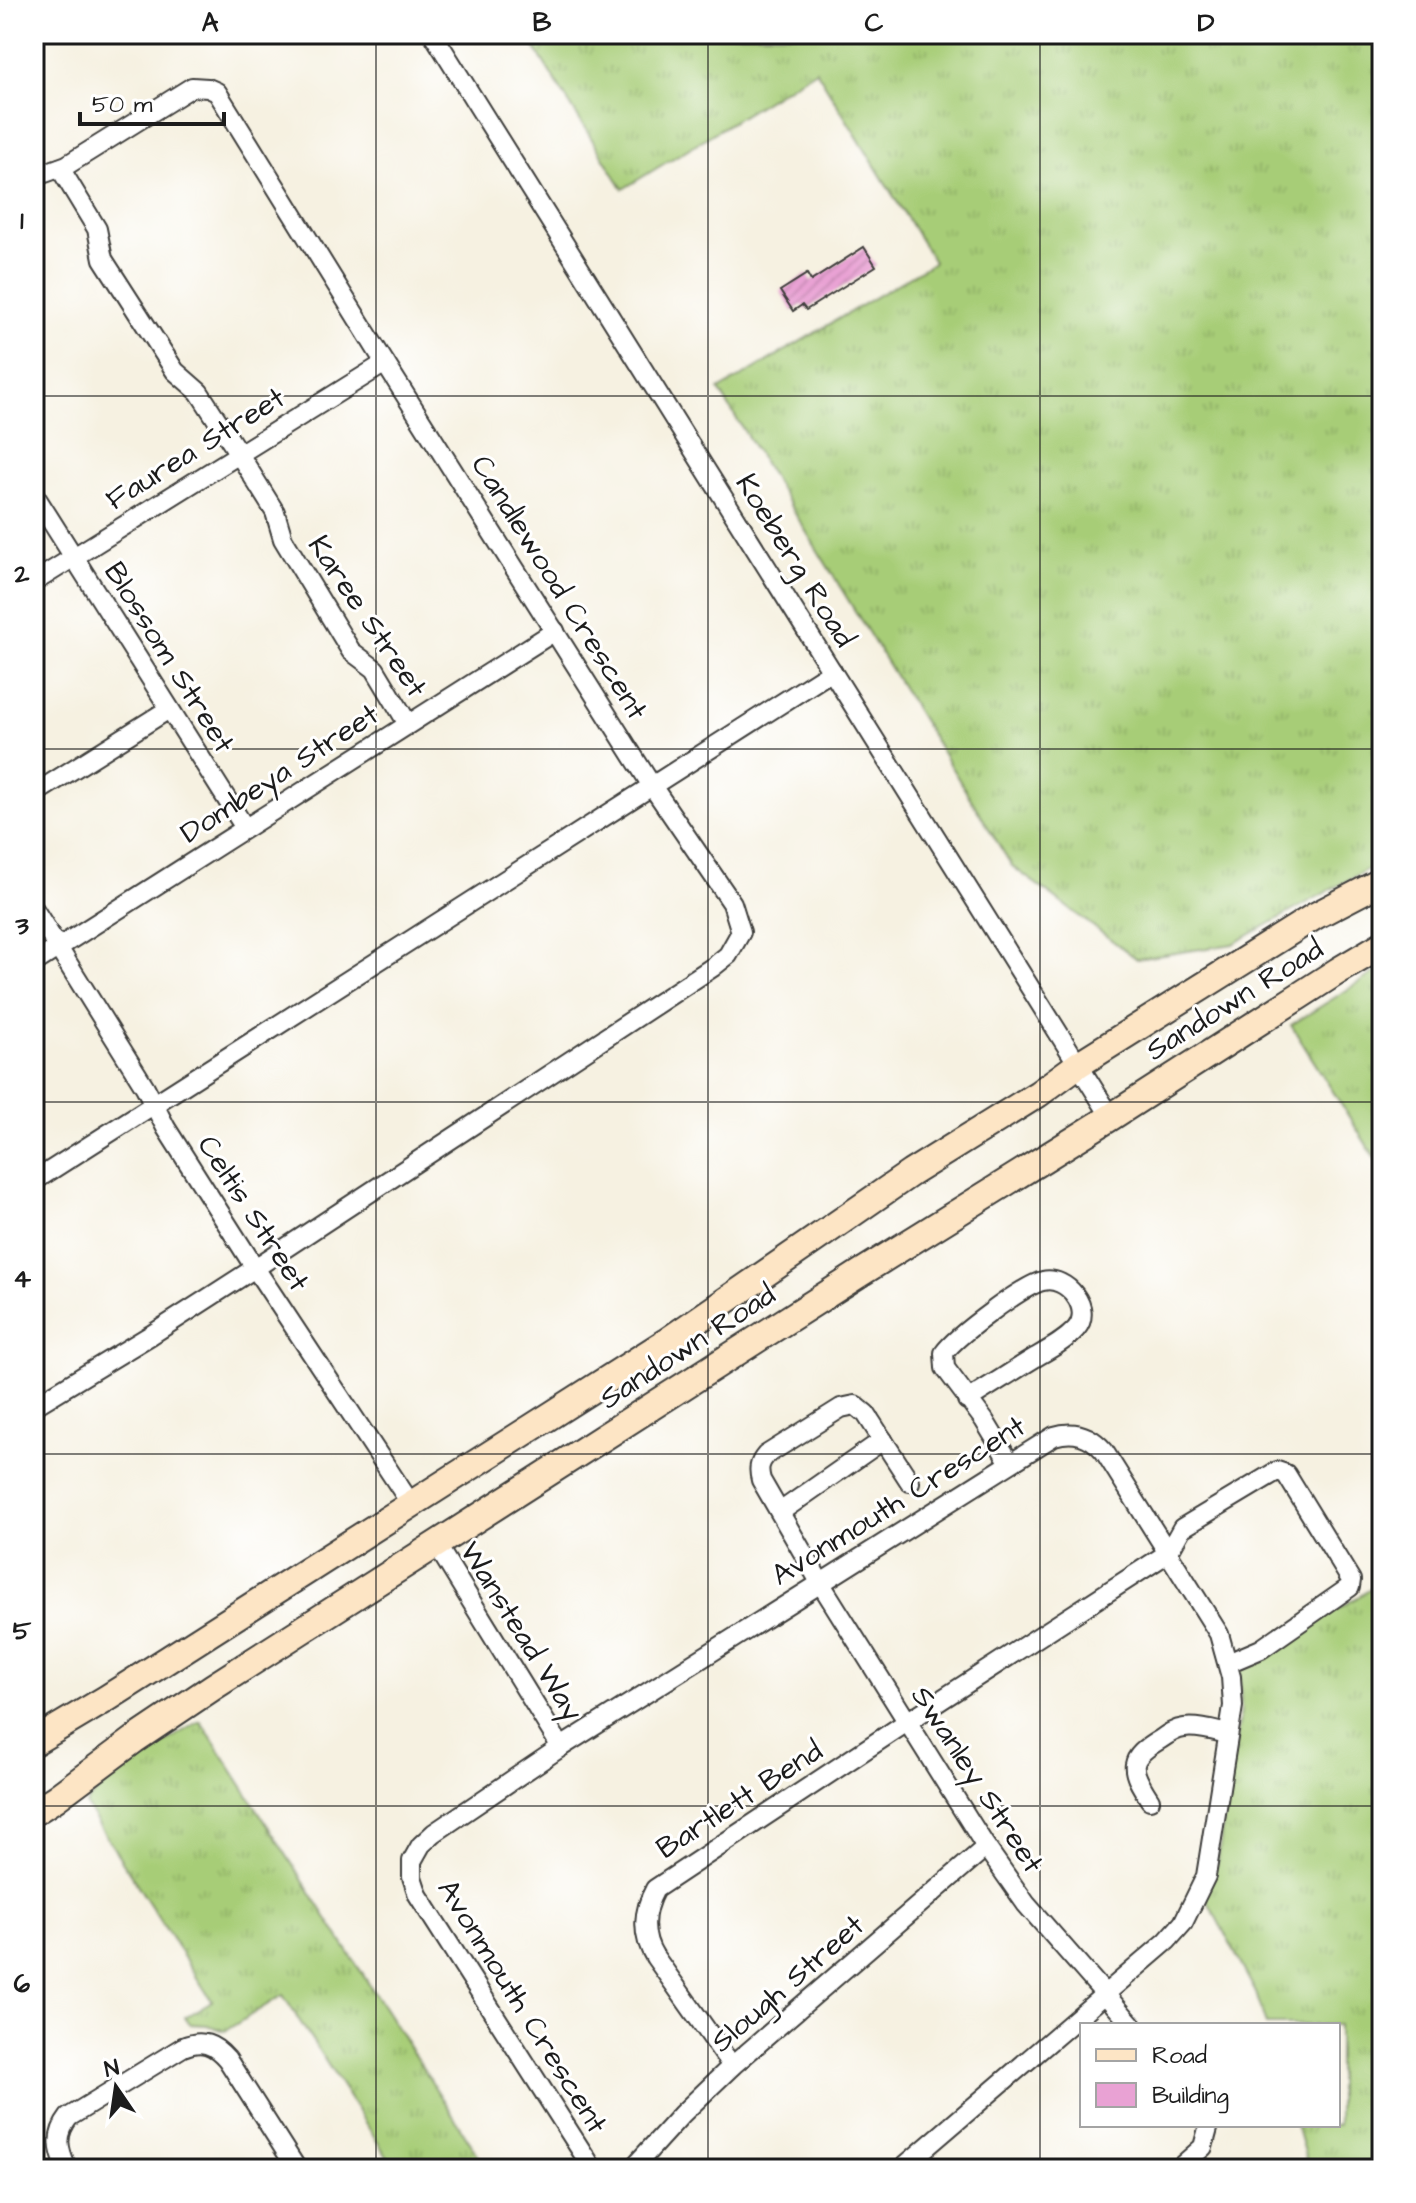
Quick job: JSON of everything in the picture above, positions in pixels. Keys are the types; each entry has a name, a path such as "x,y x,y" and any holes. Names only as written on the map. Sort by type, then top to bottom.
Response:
{"main road":[{"name":"Sandown Road","path":"34,1742 666,1342 911,1173 1038,1094 1079,1064 1315,916 1382,881"},
{"name":"Sandown Road","path":"34,1812 147,1731 436,1544 1382,945"}],"street":[{"name":"Koeberg Road","path":"433,34 1111,1117"},
{"name":"Candlewood Crescent","path":"34,177 60,168 192,87 217,92 652,786 732,903 741,932 728,955 713,967 255,1268 34,1406"},
{"name":"Karee Street","path":"60,168 97,229 103,259 175,371 199,392 239,454 275,512 283,539 351,651 375,669 408,724"},
{"name":"Faurea Street","path":"34,582 385,363"},
{"name":"Blossom Street","path":"34,494 245,828"},
{"name":"Dombeya Street","path":"34,963 555,631"},
{"path":"34,1181 832,671"},
{"path":"34,794 169,709"},
{"name":"Celtis Street","path":"34,909 166,1128 411,1504"},
{"path":"967,1400 1079,1326 1082,1315 1076,1295 1052,1279 1040,1281 985,1316 948,1347 943,1359 945,1368 967,1400 984,1420 1010,1463"},
{"name":"Swanley Street","path":"883,1440 866,1414 855,1405 848,1405 766,1455 758,1470 821,1584 986,1847 1026,1904 1130,2023"},
{"name":"Avonmouth Crescent","path":"593,2169 418,1895 411,1868 416,1852 434,1833 561,1747 750,1626 1059,1434 1079,1433 1104,1451 1219,1634 1228,1663 1233,1706 1206,1876 1183,1923 1167,1941 901,2169"},
{"path":"780,1512 883,1440 910,1482"},
{"path":"907,1722 1168,1553 1182,1528 1277,1471 1286,1474 1351,1580 1350,1587 1261,1649 1228,1663"},
{"name":"Wanstead Way","path":"436,1544 561,1747"},
{"name":"Bartlett Bend","path":"732,2066 648,1944 645,1916 650,1898 662,1883 907,1722"},
{"path":"1150,1800 1136,1775 1136,1760 1143,1749 1174,1730 1183,1728 1228,1734"},
{"name":"Slough Street","path":"632,2169 682,2114 732,2066 986,1847"},
{"path":"67,2169 58,2140 69,2117 183,2047 202,2042 214,2047 227,2059 297,2169"},
{"path":"1178,2169 1203,2147 1208,2127"}],"green space":[{"path":"526,34 1382,34 1382,861 1233,944 1137,959 1012,866 719,390 934,262 816,70 623,189"},
{"path":"1382,968 1382,1169 1291,1025"},
{"path":"1382,1582 1382,2169 1309,2169 1297,2127 1340,2127 1340,2023 1265,2023 1256,1993 1205,1896 1218,1857 1241,1711 1240,1670"},
{"path":"200,1721 487,2169 395,2169 283,1995 225,2031 207,2025 189,2024 185,2017 212,2001 86,1805 120,1774"}],"building":[{"path":"864,247 876,266 806,310 802,305 793,311 780,291 807,274 811,281"}]}
